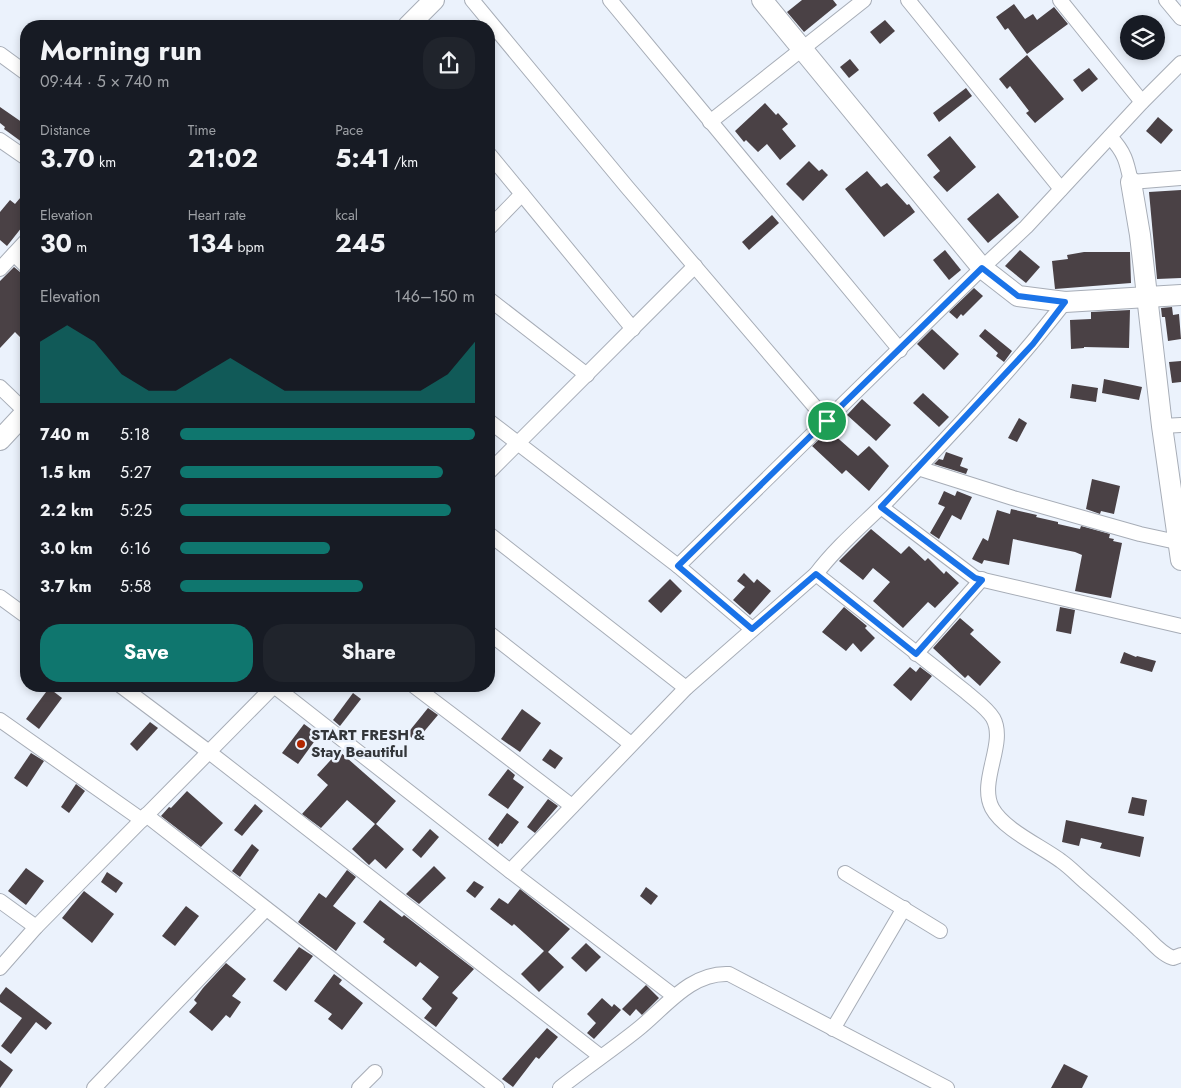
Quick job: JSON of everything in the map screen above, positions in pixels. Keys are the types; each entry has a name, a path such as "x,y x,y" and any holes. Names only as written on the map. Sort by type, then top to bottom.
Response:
{"street":[{"path":"414,20 434,0"},
{"path":"472,0 489,20"},
{"path":"610,0 900,350"},
{"path":"762,0 982,268 1018,296 1065,302 1181,296"},
{"path":"710,122 864,0"},
{"path":"908,0 1061,189"},
{"path":"1060,0 1142,102"},
{"path":"1166,0 1181,18"},
{"path":"495,27 827,421"},
{"path":"0,54 20,69"},
{"path":"678,566 982,268 1026,228 1142,102 1181,63"},
{"path":"918,468 1022,501 1140,534 1180,548 1172,426 1146,298 1140,235 1131,182 1127,162 1121,148 1110,137"},
{"path":"0,140 20,154"},
{"path":"495,161 633,329"},
{"path":"1131,182 1181,178"},
{"path":"495,222 522,194"},
{"path":"5,261 20,247"},
{"path":"5,261 20,265"},
{"path":"495,466 695,266"},
{"path":"510,871 686,688 816,574 828,557 881,507 1033,344 1065,302"},
{"path":"495,304 587,375"},
{"path":"0,387 20,406"},
{"path":"0,440 20,418"},
{"path":"495,426 678,566 752,629"},
{"path":"881,507 975,578 1181,626"},
{"path":"495,539 686,688"},
{"path":"816,574 987,710 996,726 988,796 991,807 999,818 1062,862 1140,930 1162,953 1173,958 1181,955"},
{"path":"916,654 982,580"},
{"path":"0,597 20,612"},
{"path":"495,638 631,744"},
{"path":"129,692 600,1056"},
{"path":"0,968 36,927 268,692"},
{"path":"282,692 510,871 674,996"},
{"path":"422,692 572,806"},
{"path":"0,720 144,818 266,909 497,1088"},
{"path":"845,873 940,930"},
{"path":"0,901 36,927"},
{"path":"833,1029 904,908"},
{"path":"94,1088 266,909"},
{"path":"560,1088 600,1056 638,1030 674,996 704,978 718,974 729,974 947,1088"},
{"path":"359,1088 375,1072"}],"building":[{"path":"802,0 833,0 837,5 804,32 787,12"},
{"path":"1014,4 1025,19 1033,14 1037,20 1054,7 1068,24 1027,54 1008,28 1005,30 996,17"},
{"path":"885,20 895,31 880,44 870,32"},
{"path":"1027,55 1064,99 1035,123 1026,113 1029,111 1010,86 1007,89 999,79"},
{"path":"850,59 859,70 849,78 840,67"},
{"path":"1089,68 1098,79 1082,92 1073,80"},
{"path":"966,88 972,96 939,122 933,113"},
{"path":"765,103 788,124 782,129 796,146 780,160 767,144 758,152 746,140 744,142 735,131"},
{"path":"0,107 20,121 20,141 4,129 5,127 0,123"},
{"path":"1158,117 1173,130 1161,144 1146,131"},
{"path":"950,136 976,167 947,192 933,177 940,171 927,155"},
{"path":"809,161 819,171 822,169 828,175 803,201 786,184"},
{"path":"867,171 881,187 887,183 915,212 884,237 845,189"},
{"path":"1181,190 1181,278 1157,279 1149,192"},
{"path":"998,193 1019,217 988,243 967,219"},
{"path":"20,198 20,230 7,246 0,240 0,212 10,200 15,204"},
{"path":"772,215 779,223 749,250 742,242"},
{"path":"945,250 961,270 949,280 933,260"},
{"path":"1020,250 1040,267 1026,283 1005,266"},
{"path":"1084,252 1130,252 1131,283 1055,289 1052,261 1068,259 1067,255"},
{"path":"14,267 20,272 20,337 15,332 0,348 0,281"},
{"path":"974,288 983,296 963,316 961,314 957,319 949,312"},
{"path":"1172,307 1173,315 1179,314 1181,339 1168,341 1165,317 1162,317 1161,308"},
{"path":"1130,310 1129,348 1084,347 1071,349 1070,320 1091,319 1091,312"},
{"path":"932,329 959,354 944,370 917,344"},
{"path":"985,329 1012,351 1004,362 996,356 998,353 979,336"},
{"path":"1181,361 1181,382 1172,383 1169,362"},
{"path":"1104,379 1142,387 1139,400 1102,393"},
{"path":"1072,384 1098,388 1096,402 1070,398"},
{"path":"923,393 949,417 939,427 913,403"},
{"path":"862,399 891,425 876,441 847,415"},
{"path":"1019,418 1027,423 1017,442 1008,438"},
{"path":"832,433 858,456 869,446 889,466 869,491 846,470 842,474 812,446 823,436 826,439"},
{"path":"946,452 963,458 960,466 968,469 966,474 934,464 939,459 943,460"},
{"path":"1092,479 1120,486 1114,514 1101,511 1100,514 1086,509"},
{"path":"944,491 955,496 957,491 972,497 961,520 952,515 939,539 930,533 945,507 938,504"},
{"path":"1011,509 1037,515 1036,517 1058,522 1058,524 1080,529 1081,526 1110,534 1109,538 1114,539 1113,541 1122,543 1111,598 1075,591 1082,555 1075,552 1013,539 1009,565 984,560 982,564 972,559 983,538 988,541 997,510 1010,514"},
{"path":"871,529 901,554 909,546 925,561 928,558 944,574 946,571 959,583 935,608 928,602 903,628 873,601 890,582 873,568 863,580 839,561"},
{"path":"744,573 754,583 757,579 771,591 750,615 733,600 745,587 737,581"},
{"path":"670,579 682,591 661,613 648,601"},
{"path":"844,607 867,626 865,628 875,638 861,652 853,643 846,651 822,632"},
{"path":"1060,607 1075,610 1071,634 1056,631"},
{"path":"960,618 974,630 970,634 1001,662 980,686 968,675 965,678 933,648"},
{"path":"1124,652 1136,657 1156,661 1152,672 1120,663"},
{"path":"910,667 916,672 920,667 932,676 911,701 893,685"},
{"path":"46,692 54,692 62,698 39,729 26,719"},
{"path":"353,693 361,699 340,726 333,720"},
{"path":"428,708 438,715 416,741 407,734"},
{"path":"522,709 541,723 520,752 501,739"},
{"path":"150,722 158,728 137,751 130,744"},
{"name":"START FRESH & Stay Beautiful","path":"304,724 319,735 298,764 282,753"},
{"path":"550,749 563,758 555,769 542,760"},
{"path":"339,751 396,801 376,824 404,849 386,869 375,859 369,865 352,849 375,824 347,800 321,828 302,814 328,785 317,775"},
{"path":"31,753 44,761 27,787 14,778"},
{"path":"508,769 515,775 513,779 524,787 508,809 488,795"},
{"path":"76,784 85,791 69,813 61,807"},
{"path":"187,791 223,823 201,847 161,816"},
{"path":"1132,797 1147,800 1144,816 1128,813"},
{"path":"548,799 558,806 535,833 527,827"},
{"path":"255,804 263,811 242,836 234,830"},
{"path":"507,813 519,822 498,847 488,839"},
{"path":"1066,820 1144,837 1140,857 1100,848 1102,843 1081,838 1079,846 1062,842"},
{"path":"430,829 439,837 421,858 412,850"},
{"path":"252,844 259,850 240,877 232,871"},
{"path":"434,866 446,878 419,904 406,894"},
{"path":"26,868 44,881 26,905 8,891"},
{"path":"347,870 356,877 333,906 356,923 336,951 298,922 319,893 326,898"},
{"path":"107,872 123,883 116,893 101,882"},
{"path":"474,881 484,887 475,898 466,891"},
{"path":"646,887 658,896 651,905 640,896"},
{"path":"520,889 570,929 548,952 564,967 539,992 521,974 544,951 514,924 512,926 490,909 499,898 508,904"},
{"path":"84,891 114,914 92,943 62,918"},
{"path":"380,900 402,917 404,915 474,969 452,993 458,998 436,1027 424,1018 432,1008 422,999 439,977 420,962 416,967 383,942 385,939 363,922"},
{"path":"186,906 199,916 175,946 162,936"},
{"path":"586,943 601,957 586,972 571,958"},
{"path":"299,947 313,956 286,991 273,981"},
{"path":"226,963 246,979 232,996 241,1002 230,1018 226,1015 212,1031 189,1012 197,1003 194,1000 203,988"},
{"path":"334,974 342,980 339,984 363,1003 342,1030 328,1019 332,1014 314,1001"},
{"path":"646,985 659,998 642,1015 636,1009 630,1016 622,1009"},
{"path":"6,987 52,1023 46,1030 36,1022 11,1054 1,1046 22,1018 0,1002 0,995"},
{"path":"602,998 612,1007 614,1004 621,1010 594,1039 587,1033 596,1023 587,1014"},
{"path":"547,1028 558,1037 539,1059 536,1057 513,1087 502,1079"},
{"path":"0,1060 13,1070 0,1088"},
{"path":"1064,1064 1088,1076 1082,1088 1051,1088"}],"place":[{"name":"START FRESH & Stay Beautiful","path":"301,744"}],"route":[{"path":"982,268 1018,296 1065,302 1033,344 881,507 975,578 982,580 916,654 816,574 752,629 678,566 827,421 982,268"}]}
